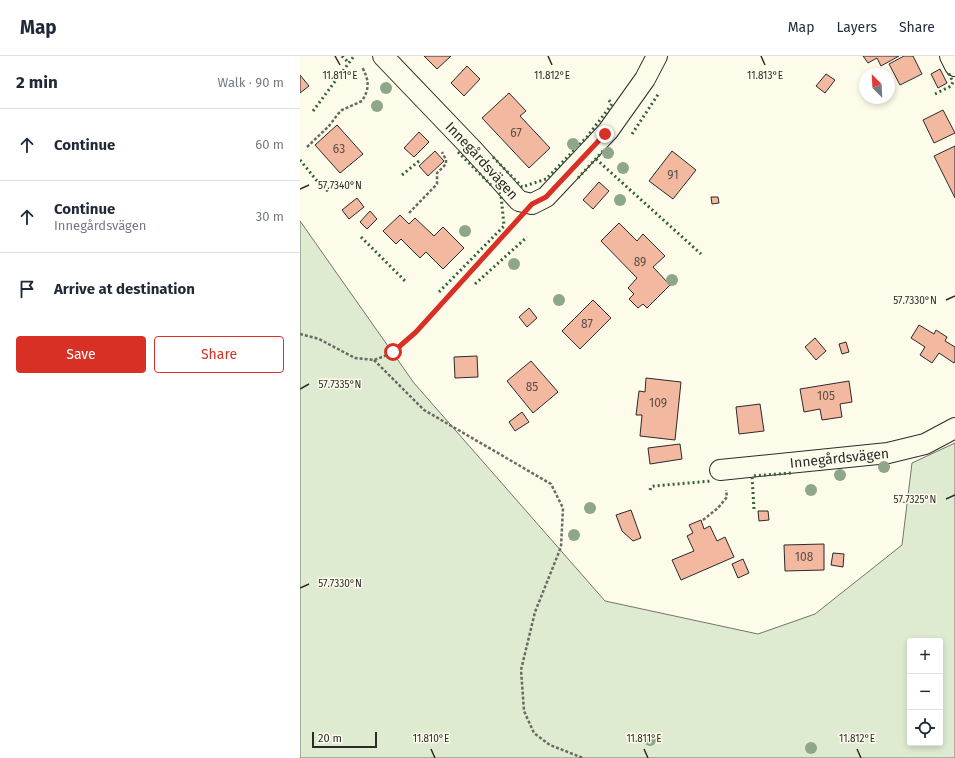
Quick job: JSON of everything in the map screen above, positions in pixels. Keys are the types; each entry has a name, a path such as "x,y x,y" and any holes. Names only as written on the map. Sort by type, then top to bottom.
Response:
{"street":[{"name":"Innegårdsvägen","path":"383,56 460,136 519,201 532,204 546,197 608,131 644,79 657,56"},
{"path":"950,56 955,66"},
{"name":"Innegårdsvägen","path":"722,470 888,453 925,444 955,428"}],"path":[{"path":"307,147 329,126 342,110 362,101 368,82 362,67"},
{"path":"409,213 436,184 437,173 446,164 446,160 442,152"},
{"path":"300,334 319,339 355,358 374,360 393,352 416,332 532,204"},
{"path":"374,360 424,410 551,484 563,508 561,547 535,612 520,670 524,711 534,732 550,745 583,758"},
{"path":"703,520 718,508 726,497 722,470"}],"green space":[{"path":"300,221 414,383 605,601 758,634 815,614 902,545 912,463 955,443 955,758 300,758"}],"building":[{"path":"424,56 451,56 437,69"},
{"path":"863,56 899,56 881,66 877,58 868,63"},
{"path":"904,56 913,56 922,74 900,85 895,75 895,68 891,68 889,64"},
{"path":"467,66 480,79 464,96 451,83"},
{"path":"940,69 947,83 938,88 931,74"},
{"path":"826,74 835,80 825,93 816,86"},
{"path":"300,75 309,86 300,93"},
{"path":"509,93 526,111 520,116 550,148 529,168 482,118"},
{"path":"943,110 955,133 934,143 923,120"},
{"path":"337,125 363,154 340,173 315,145"},
{"path":"419,132 429,142 414,157 404,148"},
{"path":"955,146 955,198 934,156"},
{"path":"435,151 444,161 428,176 419,166"},
{"path":"672,151 696,170 673,199 649,181"},
{"path":"599,182 609,191 593,209 583,200"},
{"path":"711,197 718,197 719,203 712,204"},
{"path":"357,198 364,207 349,219 342,210"},
{"path":"370,211 377,219 367,229 360,222"},
{"path":"400,215 409,224 415,218 434,236 443,227 464,248 443,269 426,252 420,258 401,239 396,244 383,231"},
{"path":"619,223 637,241 643,234 665,256 653,267 670,285 647,308 643,304 638,308 629,299 634,294 628,288 637,278 601,241"},
{"path":"593,300 611,318 580,349 562,331"},
{"path":"529,308 537,318 527,327 519,317"},
{"path":"919,325 934,334 936,330 947,337 945,341 955,347 954,363 939,353 932,363 920,355 925,347 911,338"},
{"path":"815,338 826,351 816,360 805,347"},
{"path":"846,342 849,352 842,354 839,344"},
{"path":"477,356 478,377 455,378 454,357"},
{"path":"531,361 558,392 533,413 507,381"},
{"path":"646,378 681,382 675,440 640,436 642,415 636,415 639,391 645,392"},
{"path":"849,381 852,402 840,404 842,417 822,420 820,409 804,412 800,389"},
{"path":"760,404 764,431 739,434 736,407"},
{"path":"522,412 529,422 515,431 509,422"},
{"path":"680,444 682,459 650,464 648,448"},
{"path":"631,510 641,538 633,541 622,531 616,515"},
{"path":"758,511 768,511 769,520 759,521"},
{"path":"701,520 704,529 710,526 717,541 725,537 734,557 681,580 672,560 694,551 687,536 693,533 689,525"},
{"path":"824,544 824,570 785,571 784,545"},
{"path":"833,553 844,554 843,567 831,565"},
{"path":"743,559 749,573 738,578 732,564"}],"hedge":[{"path":"342,56 349,63"},
{"path":"313,111 354,56"},
{"path":"935,94 951,86 953,82 948,72"},
{"path":"632,134 659,93"},
{"path":"493,157 522,187 546,179 587,137 612,104 607,98"},
{"path":"578,178 603,151"},
{"path":"458,152 491,185"},
{"path":"596,159 701,254"},
{"path":"300,160 318,182 330,193"},
{"path":"402,175 419,161"},
{"path":"439,292 504,226 501,195 499,193"},
{"path":"361,237 405,281"},
{"path":"475,284 527,237"},
{"path":"754,509 752,476 792,473"},
{"path":"650,490 651,487 654,486 711,481"}],"route":[{"path":"393,352 416,332 532,204 546,197 605,134"}]}
